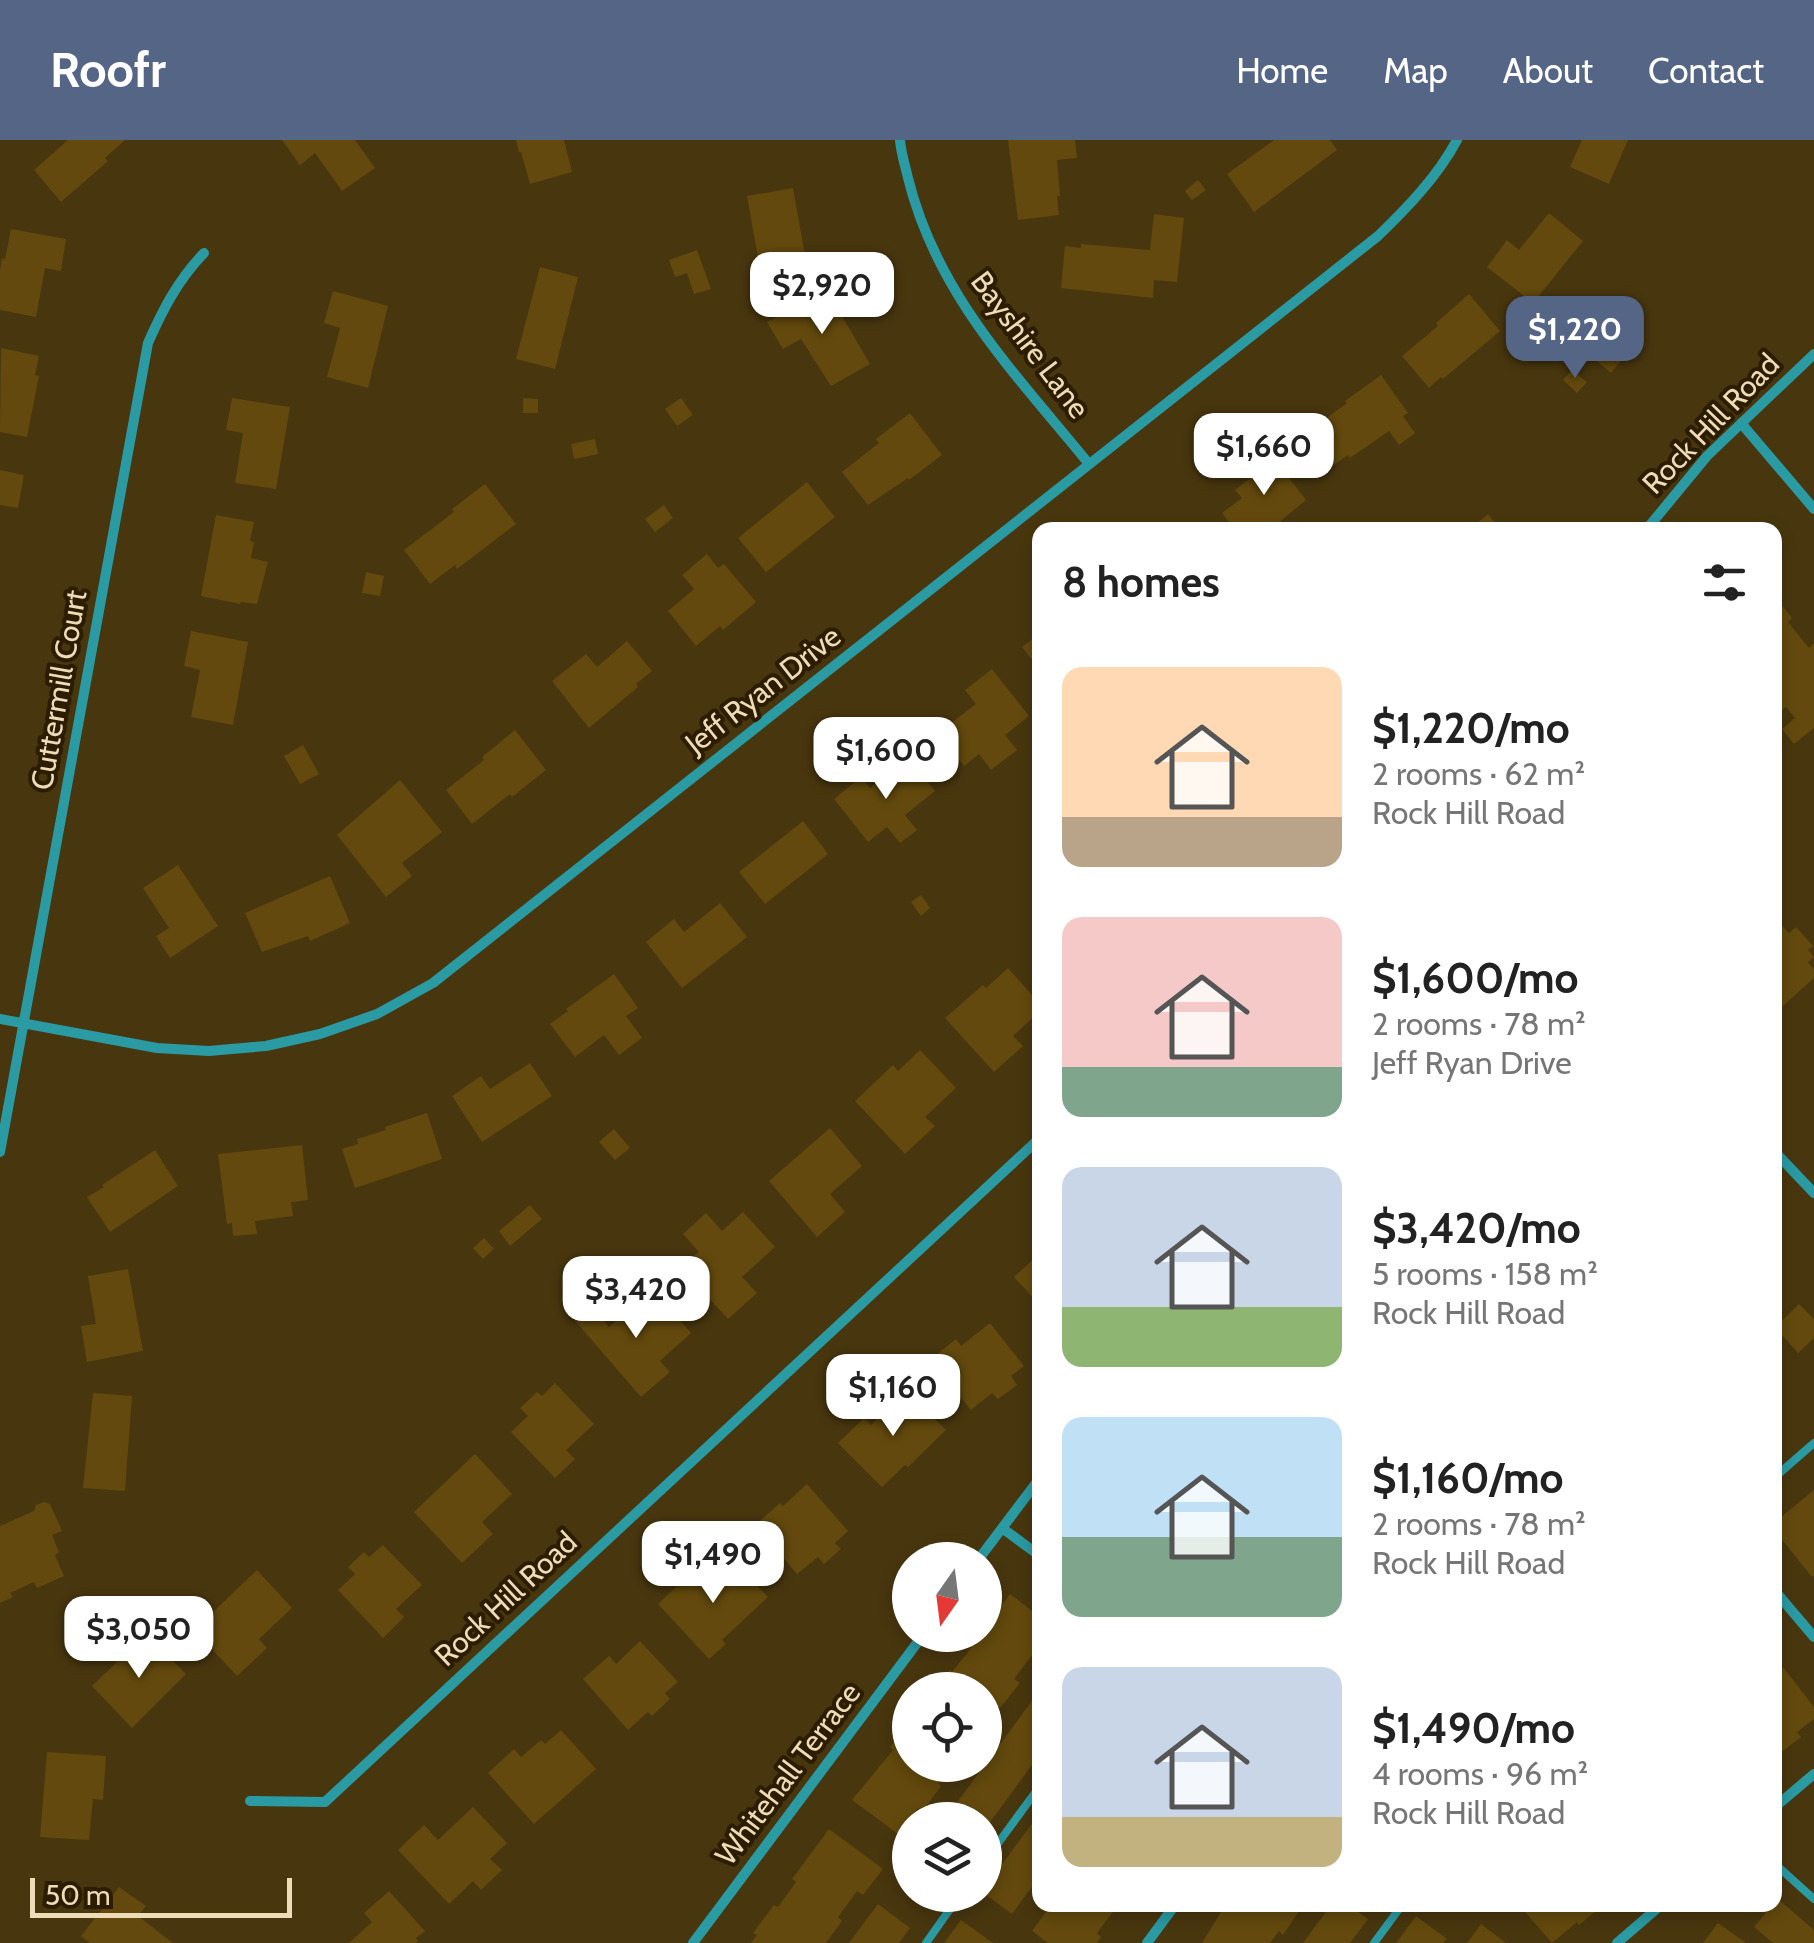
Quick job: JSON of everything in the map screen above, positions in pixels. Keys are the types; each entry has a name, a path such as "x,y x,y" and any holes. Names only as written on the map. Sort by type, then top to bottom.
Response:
{"street":[{"name":"Bayshire Lane","path":"900,140 916,208 941,267 971,318 1089,464"},
{"name":"Jeff Ryan Drive","path":"0,1019 156,1048 210,1051 266,1046 320,1034 377,1014 433,983 1378,236 1415,200 1458,140"},
{"name":"Cuttermill Court","path":"0,1152 148,343 165,304 204,253"},
{"name":"Rock Hill Road","path":"1653,522 1707,456 1814,354"},
{"path":"1740,422 1814,509"},
{"name":"Rock Hill Road","path":"250,1801 325,1802 1032,1145"},
{"path":"1782,1159 1814,1193"},
{"path":"992,1542 1032,1489"},
{"path":"1002,1528 1032,1550"},
{"path":"1782,1600 1814,1637"},
{"name":"Whitehall Terrace","path":"693,1943 909,1652"},
{"path":"1782,1801 1814,1774"},
{"path":"1147,1943 1171,1912"},
{"path":"1617,1943 1653,1912"}],"lane":[{"path":"1782,1471 1814,1444"},
{"path":"1002,1838 1032,1797"},
{"path":"1782,1870 1814,1899"},
{"path":"926,1943 948,1912"},
{"path":"1374,1943 1397,1912"}],"building":[{"path":"68,140 125,140 105,158 108,161 61,202 34,170"},
{"path":"282,140 355,140 375,168 342,191 315,153 300,165"},
{"path":"516,140 564,140 572,172 530,184"},
{"path":"1008,140 1075,140 1077,158 1057,160 1059,215 1018,220"},
{"path":"1274,140 1330,140 1337,150 1254,212 1227,174"},
{"path":"1582,140 1628,140 1609,184 1570,167"},
{"path":"1198,180 1206,190 1192,200 1185,191"},
{"path":"793,188 806,261 760,269 747,196"},
{"path":"1549,213 1583,241 1533,303 1487,267 1507,240 1519,250"},
{"path":"1154,214 1184,218 1177,282 1154,280 1153,298 1061,288 1065,246 1150,250"},
{"path":"11,229 66,239 61,271 45,268 36,317 0,310 0,271"},
{"path":"697,250 711,289 694,294 687,273 675,277 669,260"},
{"path":"540,267 578,277 555,369 516,359"},
{"path":"826,289 870,364 831,386 801,339 783,349 767,322"},
{"path":"333,291 388,306 368,388 327,377 340,328 324,323"},
{"path":"1469,294 1500,331 1429,388 1402,356"},
{"path":"1609,337 1627,353 1611,373 1592,357"},
{"path":"1,348 39,356 27,437 0,432"},
{"path":"1572,370 1587,382 1577,393 1563,380"},
{"path":"1381,375 1408,413 1403,416 1415,433 1399,445 1389,431 1334,465 1309,431"},
{"path":"232,398 290,407 276,489 235,483 243,433 226,430"},
{"path":"523,398 538,399 538,413 523,413"},
{"path":"681,398 693,415 677,426 665,409"},
{"path":"910,413 942,455 868,505 842,472"},
{"path":"595,439 598,454 574,459 571,444"},
{"path":"1271,454 1306,500 1280,522 1229,522 1222,513 1242,498 1235,490 1252,477 1248,472"},
{"path":"0,470 24,475 18,508 0,505"},
{"path":"807,482 835,517 766,572 738,538"},
{"path":"485,484 516,524 457,569 455,565 430,584 404,550"},
{"path":"664,505 673,518 655,532 645,519"},
{"path":"1488,514 1494,522 1478,522"},
{"path":"216,515 254,522 251,558 268,562 257,604 201,596"},
{"path":"707,554 718,568 724,564 756,602 723,630 720,626 696,646 668,611 694,589 682,575"},
{"path":"366,572 384,576 380,596 362,593"},
{"path":"1782,606 1792,618 1788,622 1809,648 1814,643 1814,728 1794,744 1782,729 1795,718 1786,707 1782,710"},
{"path":"191,631 248,642 233,725 191,717 200,670 184,666"},
{"path":"1032,639 1032,660 1022,647"},
{"path":"627,641 652,671 589,728 552,681 586,654 597,667"},
{"path":"992,669 1029,716 1005,735 1017,750 991,770 979,754 964,766 938,733 976,704 965,690"},
{"path":"515,730 546,770 472,824 446,790"},
{"path":"303,745 319,774 300,784 284,756"},
{"path":"908,758 935,791 905,815 917,830 900,843 887,827 868,842 834,799 861,777 870,788"},
{"path":"400,780 442,832 402,863 412,876 386,897 337,835"},
{"path":"803,821 828,854 765,904 739,872"},
{"path":"178,865 218,926 170,958 156,936 169,928 143,888"},
{"path":"330,876 350,923 310,941 308,936 262,952 245,913"},
{"path":"921,895 930,908 921,916 911,902"},
{"path":"720,903 747,937 682,988 646,942 674,919 684,932"},
{"path":"1782,926 1789,933 1796,927 1813,946 1808,950 1814,957 1808,962 1814,969 1814,978 1782,1007"},
{"path":"1008,968 1032,995 1032,1018 1013,1036 1023,1046 994,1072 945,1018 983,985 986,988"},
{"path":"614,974 638,1008 626,1016 642,1038 619,1055 604,1035 575,1057 550,1024"},
{"path":"920,1050 956,1088 925,1117 935,1126 905,1154 855,1101 893,1065 898,1071"},
{"path":"530,1063 552,1096 482,1142 452,1096 481,1076 490,1089"},
{"path":"427,1113 442,1159 355,1188 342,1149 358,1144 357,1139 386,1130 385,1127"},
{"path":"830,1128 862,1166 830,1194 845,1212 817,1237 769,1181"},
{"path":"614,1129 630,1148 615,1160 599,1142"},
{"path":"302,1145 308,1200 291,1202 293,1216 255,1221 257,1234 233,1236 232,1223 227,1224 218,1154"},
{"path":"155,1150 178,1186 110,1232 87,1197"},
{"path":"530,1205 542,1219 510,1246 499,1231"},
{"path":"743,1212 775,1247 742,1277 757,1293 728,1319 681,1268 699,1252 683,1234 706,1213 722,1231"},
{"path":"484,1238 494,1249 483,1259 473,1248"},
{"path":"1032,1260 1032,1296 1014,1277"},
{"path":"128,1269 143,1351 87,1362 81,1326 96,1324 88,1276"},
{"path":"656,1293 691,1333 660,1361 670,1372 641,1397 571,1316 588,1302 609,1327 628,1311 631,1315"},
{"path":"1799,1304 1814,1319 1814,1338 1798,1353 1782,1335 1782,1320"},
{"path":"990,1323 1024,1366 1011,1376 1017,1385 998,1399 992,1393 971,1410 931,1359 956,1339 961,1346"},
{"path":"555,1383 594,1424 566,1450 575,1459 555,1478 511,1432 528,1416 520,1408 537,1392 542,1396"},
{"path":"906,1390 946,1430 882,1487 838,1443 864,1418 871,1425"},
{"path":"93,1393 132,1396 125,1491 83,1488"},
{"path":"475,1454 512,1494 482,1522 493,1534 462,1563 414,1512"},
{"path":"807,1484 848,1531 835,1543 841,1549 824,1564 818,1557 797,1574 755,1525"},
{"path":"1814,1490 1812,1577 1782,1540 1782,1516"},
{"path":"50,1504 62,1531 52,1535 64,1576 37,1588 34,1582 10,1593 13,1597 0,1603 0,1526 34,1511 36,1505"},
{"path":"383,1545 422,1585 396,1609 404,1617 383,1638 338,1590 355,1574 348,1567 364,1552 369,1557"},
{"path":"735,1556 741,1563 738,1566 768,1597 722,1640 726,1644 709,1659 658,1604 687,1577 695,1586 716,1566 720,1571"},
{"path":"257,1570 292,1608 259,1639 267,1648 237,1676 194,1630"},
{"path":"1010,1594 1032,1611 1032,1655 1014,1679 1020,1683 1002,1706 1002,1672 952,1672 968,1652 1002,1652 1002,1605"},
{"path":"146,1634 186,1674 132,1728 92,1686"},
{"path":"640,1641 678,1682 665,1693 670,1699 628,1730 583,1679 609,1656 616,1664"},
{"path":"1782,1668 1814,1707 1814,1719 1797,1732 1801,1737 1782,1752"},
{"path":"1032,1701 1032,1765 1002,1806 1002,1802 957,1802 972,1782 1002,1782 1002,1741"},
{"path":"561,1730 596,1769 534,1824 488,1773 514,1749 521,1757"},
{"path":"892,1751 892,1782 939,1782 941,1786 929,1802 892,1802 892,1830 852,1800"},
{"path":"47,1752 106,1756 103,1800 93,1799 89,1840 40,1837"},
{"path":"473,1807 507,1843 490,1859 502,1870 481,1890 473,1881 449,1904 398,1850 424,1825 438,1840"},
{"path":"1032,1824 1032,1887 1012,1914 1002,1907 1002,1864"},
{"path":"829,1829 883,1869 863,1895 857,1891 838,1917 842,1921 826,1943 751,1943 757,1935 753,1933 774,1905 778,1907 796,1882 792,1879"},
{"path":"119,1887 146,1906 138,1916 173,1943 90,1943 81,1936"},
{"path":"389,1891 425,1931 416,1938 418,1941 349,1943 372,1922 364,1913"},
{"path":"1782,1902 1814,1930 1814,1943 1773,1943 1754,1927 1766,1912 1782,1912"},
{"path":"878,1904 910,1928 899,1943 849,1943"},
{"path":"1046,1912 1113,1912 1097,1933 1101,1937 1097,1943 1048,1943 1032,1931"},
{"path":"1221,1912 1298,1912 1283,1935 1279,1931 1270,1943 1202,1943"},
{"path":"1326,1912 1358,1912 1368,1919 1350,1943 1303,1943"},
{"path":"1525,1912 1595,1912 1579,1925 1577,1922 1552,1943"},
{"path":"1416,1916 1447,1939 1443,1943 1396,1943"},
{"path":"961,1920 993,1943 944,1943"},
{"path":"1718,1923 1746,1943 1703,1943"},
{"path":"1481,1924 1506,1943 1467,1943"}]}
